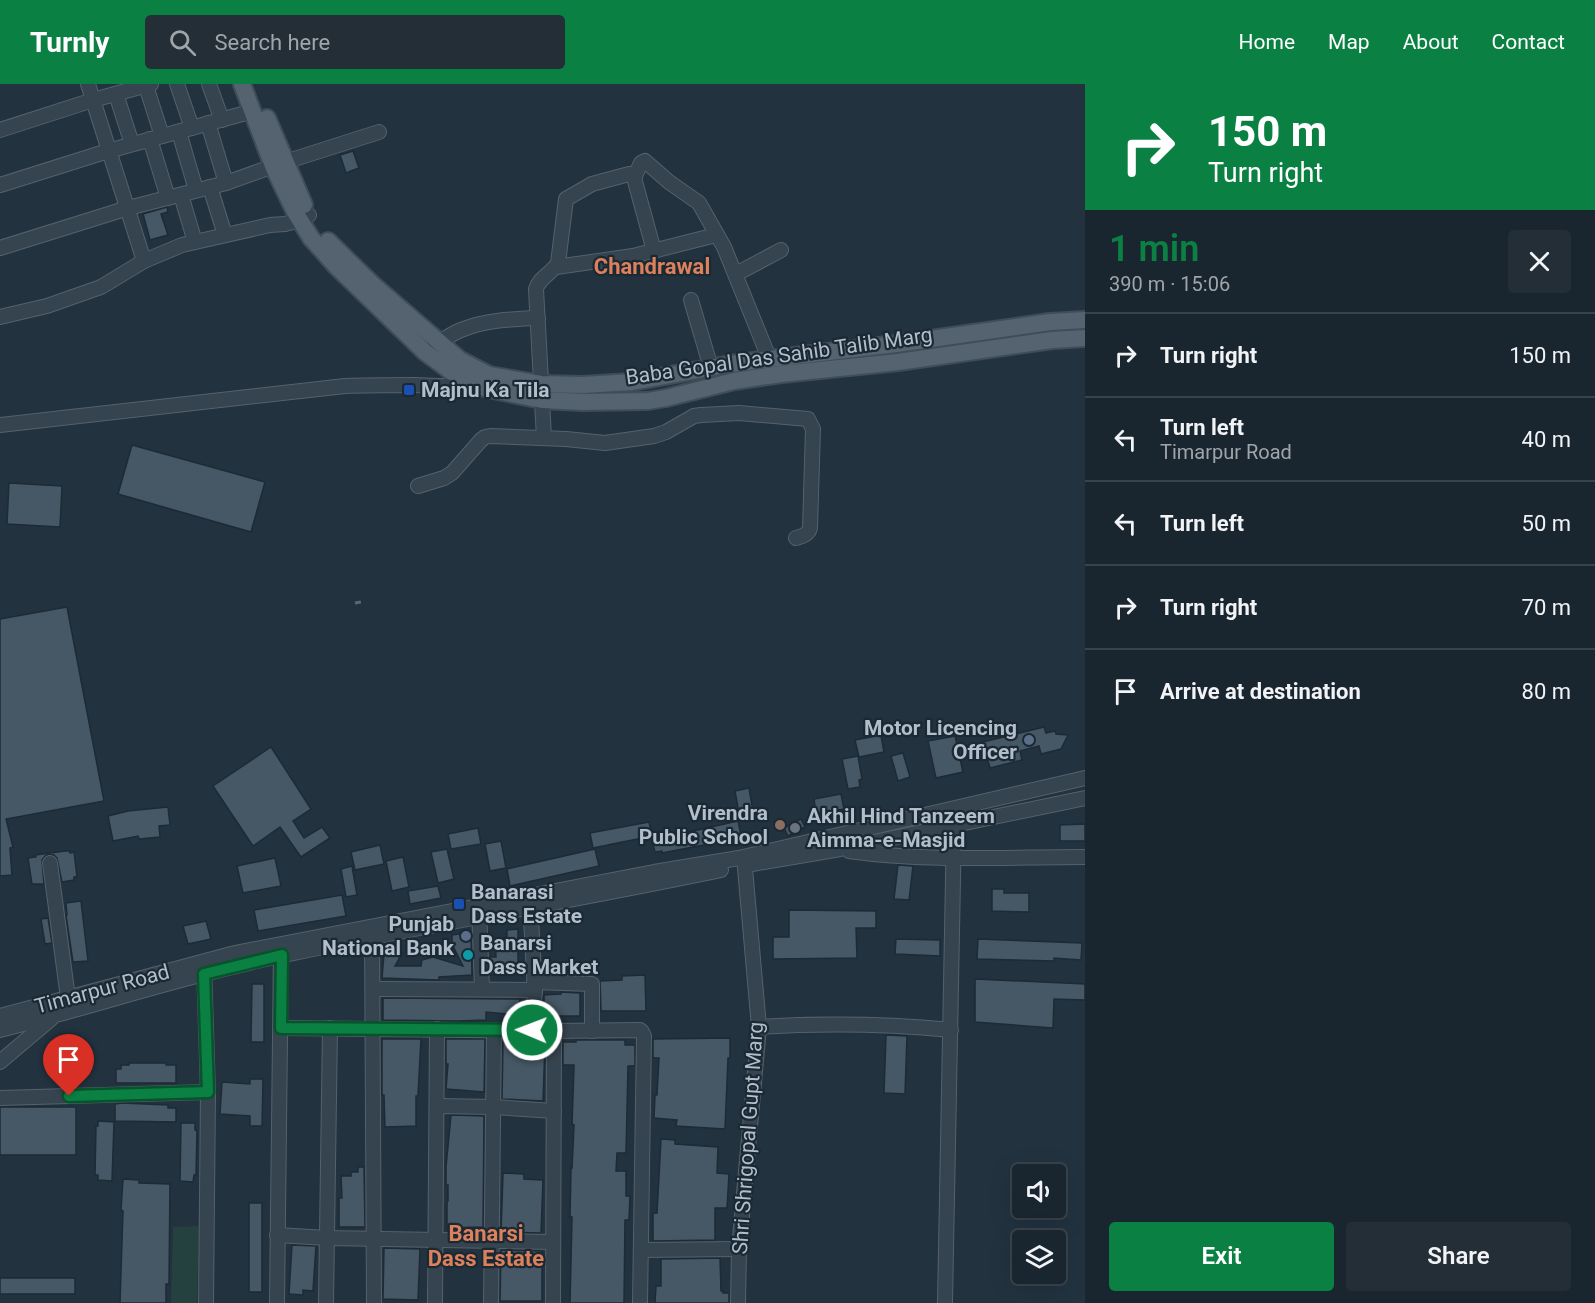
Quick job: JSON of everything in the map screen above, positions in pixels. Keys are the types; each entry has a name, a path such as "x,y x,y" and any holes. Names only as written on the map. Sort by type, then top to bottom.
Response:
{"main road":[{"name":"Baba Gopal Das Sahib Talib Marg","path":"242,84 304,217 311,238 337,267 432,347 452,372 470,383 510,394 541,392 583,385 632,382 770,359 1050,322 1085,320"},
{"name":"Baba Gopal Das Sahib Talib Marg","path":"254,84 279,164"},
{"name":"Baba Gopal Das Sahib Talib Marg","path":"432,347 489,375 541,392 583,402 648,401 734,381 781,374 898,362 1052,340 1085,338"}],"street":[{"path":"87,84 144,261"},
{"path":"177,84 185,130 203,189 225,235"},
{"path":"209,84 226,183"},
{"path":"0,129 116,94 129,87 148,85 156,138 174,196 195,242"},
{"path":"116,94 132,144"},
{"path":"0,185 108,151 253,111"},
{"path":"0,248 128,208 226,183 380,132"},
{"path":"654,251 635,176 641,163 645,161 669,182 699,203 736,273 770,359"},
{"path":"544,438 536,287 556,267 560,258 566,199 592,184 631,173 635,176"},
{"path":"0,316 47,306 101,287 144,261 182,245 270,225 285,224 304,217"},
{"path":"556,267 633,256 716,235"},
{"path":"736,273 781,250"},
{"path":"691,300 711,368"},
{"path":"432,347 459,331 474,326 505,320 538,318"},
{"path":"0,425 345,386 450,386 470,383 489,375"},
{"path":"418,486 444,478 452,473 484,437 544,438 605,443 654,436 694,416 701,415 739,413 808,419 813,429 810,528 805,535 796,538"},
{"name":"Timarpur Road","path":"839,842 1085,778"},
{"name":"Timarpur Road","path":"0,1016 281,949 839,842 954,825 1085,798"},
{"path":"945,1303 954,825"},
{"path":"839,842 884,855 954,858 1085,857"},
{"name":"Shri Shrigopal Gupt Marg","path":"738,1303 739,1249 759,1027 744,861"},
{"path":"50,863 68,998"},
{"path":"530,902 534,986 532,1030"},
{"path":"479,911 482,989"},
{"path":"372,932 374,1303"},
{"path":"277,1303 281,949"},
{"path":"204,967 208,1092 206,1303"},
{"name":"Timarpur Road","path":"0,1030 55,1016 204,967"},
{"path":"373,989 482,989 592,984 592,1030"},
{"path":"0,1062 55,1016"},
{"path":"759,1027 861,1025 951,1030"},
{"path":"281,1028 640,1030 644,1036 640,1303"},
{"path":"326,1303 330,1028"},
{"path":"435,1303 437,1029"},
{"path":"491,1303 494,1030"},
{"path":"553,1303 554,1031"},
{"path":"0,1098 208,1092"},
{"path":"437,1106 554,1111"},
{"path":"277,1235 436,1241 553,1242"},
{"path":"641,1250 739,1249"}],"green space":[{"path":"199,1226 197,1303 171,1303 173,1227"}],"building":[{"path":"353,151 359,168 346,173 340,155"},
{"path":"167,207 168,212 161,214 168,235 150,240 143,214"},
{"path":"132,445 265,482 251,532 118,494"},
{"path":"9,483 62,486 60,527 7,524"},
{"path":"67,607 104,801 6,819 13,847 10,848 12,875 0,876 0,619"},
{"path":"1044,727 1046,733 1055,731 1056,734 1068,735 1061,749 1041,754 1039,746 1020,751 1022,760 990,768 983,742"},
{"path":"881,735 884,752 859,757 855,740"},
{"path":"955,736 963,772 936,778 928,741"},
{"path":"271,747 311,809 293,821 304,838 322,827 330,838 301,857 280,827 253,846 213,786"},
{"path":"903,753 910,777 898,781 891,756"},
{"path":"858,756 862,779 859,780 860,787 848,789 842,759"},
{"path":"749,788 754,817 740,819 735,791"},
{"path":"841,794 844,809 816,814 814,799"},
{"path":"168,807 170,825 159,826 160,837 139,839 138,836 113,841 108,816 128,811"},
{"path":"801,819 805,827 788,836 784,828"},
{"path":"738,821 741,835 734,836 735,839 662,853 662,851 655,852 652,840"},
{"path":"649,822 652,836 593,848 590,833"},
{"path":"1085,824 1085,841 1060,841 1060,825"},
{"path":"478,828 481,844 451,849 448,834"},
{"path":"501,841 506,868 490,871 485,844"},
{"path":"380,845 384,864 355,870 351,852"},
{"path":"447,849 454,879 438,883 431,852"},
{"path":"595,849 599,866 510,886 507,869"},
{"path":"74,852 77,877 74,877 74,880 62,882 57,858 49,854 42,860 44,884 32,884 28,858 36,857 35,855"},
{"path":"403,857 409,887 392,891 386,861"},
{"path":"275,858 281,886 243,893 237,866"},
{"path":"898,865 913,866 909,900 894,899"},
{"path":"352,866 357,895 346,897 341,869"},
{"path":"438,886 441,898 410,904 408,891"},
{"path":"992,889 1004,889 1004,893 1029,893 1029,912 992,911"},
{"path":"342,895 346,916 258,931 254,910"},
{"path":"81,901 88,961 73,962 66,903"},
{"path":"789,910 876,911 876,928 856,928 857,958 773,959 773,937 789,937"},
{"path":"48,918 52,943 45,944 41,919"},
{"path":"206,921 211,939 188,944 183,926"},
{"path":"518,929 518,974 490,975 490,957 496,957 495,938 507,938 507,930"},
{"name":"Banarsi Dass Market","path":"471,932 472,975 439,977 439,980 382,978 384,954 402,953 395,966 421,966 422,960 433,957 463,966 452,944 452,935"},
{"path":"896,939 940,940 940,956 895,954"},
{"path":"978,939 1082,943 1081,960 977,959"},
{"path":"645,975 646,1011 601,1011 600,981 622,980 622,976"},
{"path":"975,979 1085,984 1085,1000 1054,999 1053,1028 975,1022"},
{"path":"252,984 264,984 264,1042 251,1042"},
{"path":"561,992 580,993 580,1016 560,1016 560,1019 544,1020 544,995 561,994"},
{"path":"383,998 520,999 518,1015 486,1012 486,1020 457,1021 383,1020"},
{"path":"886,1035 907,1036 905,1094 884,1093"},
{"path":"730,1038 725,1129 676,1126 677,1120 654,1118 659,1058 653,1058 653,1039"},
{"path":"382,1039 421,1039 416,1126 385,1127 384,1095 382,1095"},
{"path":"446,1039 485,1039 484,1092 446,1089 448,1064 446,1064"},
{"path":"576,1040 625,1040 625,1045 635,1045 635,1066 628,1066 626,1153 617,1153 616,1171 626,1171 626,1196 630,1196 629,1220 625,1220 624,1303 570,1303 574,1065 563,1065 563,1042 576,1042"},
{"path":"503,1042 545,1044 543,1101 502,1099"},
{"path":"129,1063 176,1065 176,1083 116,1083 116,1069 121,1069 121,1065 129,1065"},
{"path":"250,1079 263,1079 262,1126 250,1126 250,1116 220,1114 222,1082 250,1084"},
{"path":"115,1104 168,1105 168,1108 176,1108 176,1122 115,1121"},
{"path":"0,1107 76,1107 76,1155 0,1155"},
{"path":"451,1115 484,1116 483,1227 447,1228 446,1167"},
{"path":"98,1121 114,1122 112,1181 98,1180 98,1175 95,1175"},
{"path":"181,1123 195,1123 197,1131 196,1175 194,1175 193,1182 180,1181"},
{"path":"661,1139 675,1140 675,1144 718,1147 717,1173 729,1174 727,1208 715,1208 715,1240 653,1241 653,1213 657,1213"},
{"path":"358,1167 364,1167 365,1227 339,1227 339,1198 342,1198 341,1176 351,1176 351,1172 358,1172"},
{"path":"503,1173 524,1174 524,1179 543,1180 541,1233 501,1232"},
{"path":"123,1179 139,1180 139,1183 170,1184 169,1284 166,1284 166,1303 120,1303"},
{"path":"249,1203 262,1203 262,1292 249,1292"},
{"path":"292,1245 316,1246 313,1291 303,1290 303,1295 289,1294"},
{"path":"384,1248 420,1249 418,1300 383,1299"},
{"path":"501,1250 542,1251 542,1301 500,1301"},
{"path":"720,1258 721,1291 729,1293 729,1303 655,1303 656,1286 661,1286 661,1259"},
{"path":"0,1278 75,1278 75,1294 0,1294"}],"railway":[{"path":"355,603 361,602"}],"place":[{"name":"Majnu Ka Tila","path":"409,390"},
{"name":"Motor Licencing Officer","path":"1029,740"},
{"name":"Virendra Public School","path":"780,825"},
{"name":"Akhil Hind Tanzeem Aimma-e-Masjid","path":"795,828"},
{"name":"Banarasi Dass Estate","path":"459,904"},
{"name":"Punjab National Bank","path":"466,936"},
{"name":"Banarsi Dass Market","path":"468,955"}],"district":[{"name":"Chandrawal","path":"652,266"},
{"name":"Banarsi Dass Estate","path":"486,1246"}],"route":[{"path":"69,1096 208,1092 204,974 282,955 281,1028 532,1030"}]}
